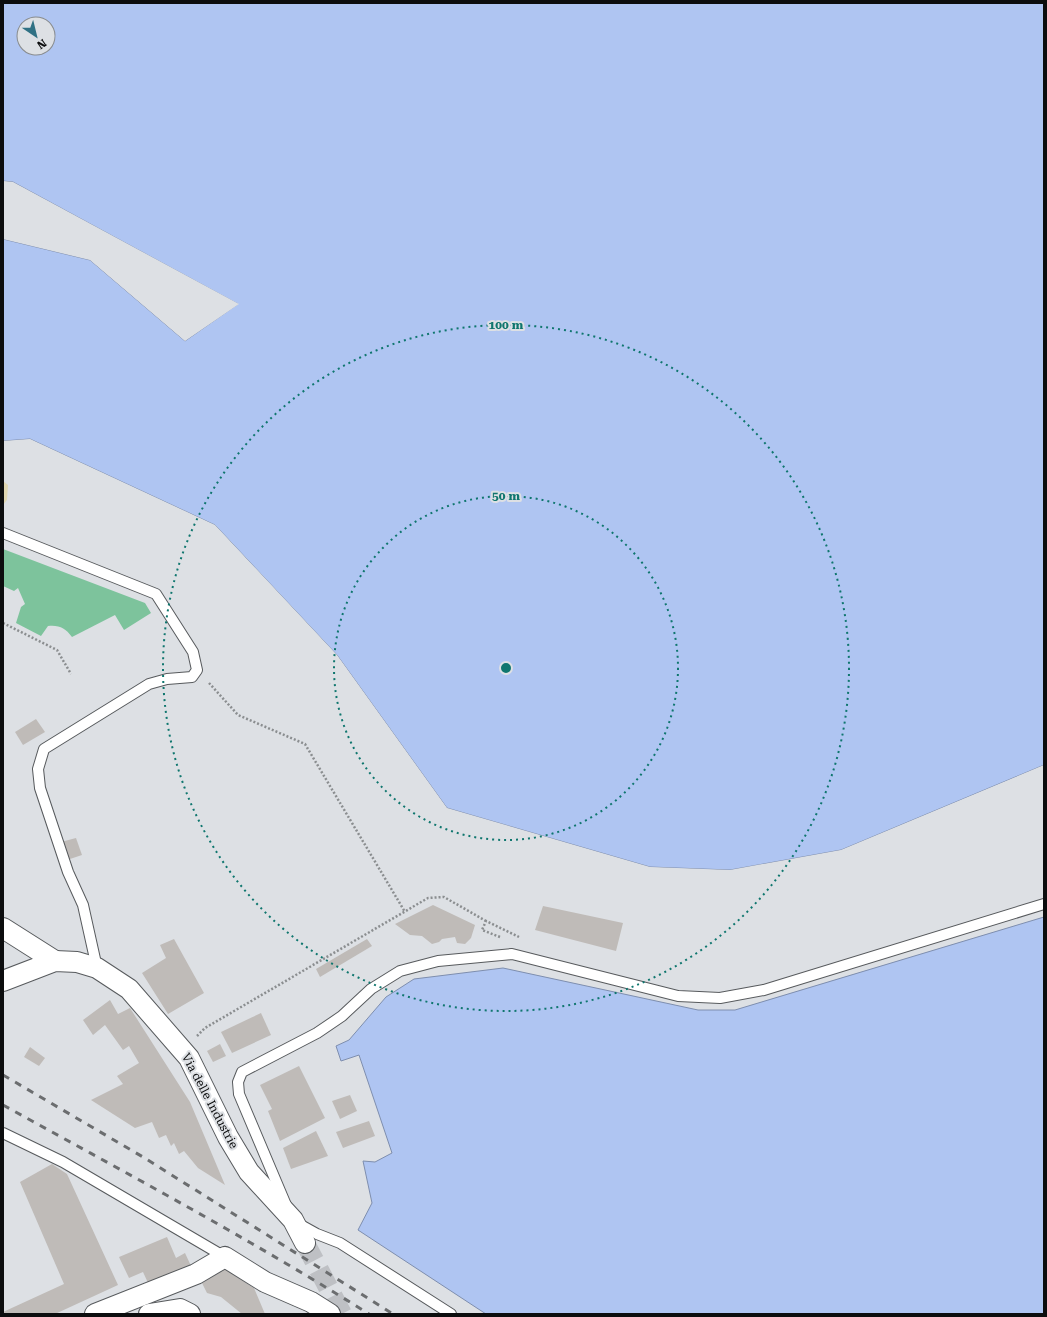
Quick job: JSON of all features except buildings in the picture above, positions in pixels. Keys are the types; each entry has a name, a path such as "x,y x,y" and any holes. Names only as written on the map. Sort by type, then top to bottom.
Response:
{"street":[{"path":"3,928 55,961"},
{"name":"Via delle Industrie","path":"55,961 77,962 98,968 129,989 189,1058 228,1137 249,1172 293,1220 305,1243"},
{"path":"3,981 55,961"},
{"path":"95,1314 196,1274 224,1257 265,1282 311,1302 329,1314"},
{"path":"149,1314 180,1310 190,1314"},
{"path":"302,1314 309,1310 321,1311 329,1314"}],"lane":[{"path":"3,533 156,594 193,652 197,670 192,677 167,679 149,684 44,749 38,769 40,788 68,872 83,905 98,968"},
{"path":"451,1314 340,1243 317,1234 293,1220 239,1094 238,1082 242,1072 317,1033 342,1016 371,989 400,971 438,961 512,954 678,996 720,998 764,990 1044,904"},
{"path":"3,1133 63,1162 224,1257"}],"path":[{"path":"3,623 57,650 71,674"},
{"path":"197,670 238,715 305,744 405,912"},
{"path":"183,1050 205,1028 428,898 444,897 486,921 520,937"},
{"path":"486,921 482,930 501,938"}],"green space":[{"path":"3,549 145,603 151,613 124,630 115,615 72,637 62,628 52,626 48,626 41,636 16,623 21,607 25,604 18,588 14,591 3,586"}],"sand":[{"path":"3,481 8,485 7,500 3,505"}],"water":[{"path":"3,3 1044,3 1044,765 841,850 730,870 650,867 447,808 337,655 215,525 30,439 3,441 3,239 90,260 185,341 238,304 13,182 3,181"},
{"path":"1044,917 1044,1314 486,1314 358,1230 372,1203 363,1161 375,1162 392,1153 359,1055 341,1061 336,1046 349,1040 386,997 414,979 503,968 698,1010 735,1010"}],"pier":[{"path":"3,181 13,182 239,304 185,341 90,260 3,239 3,237 91,259 185,339 235,304 12,184 3,183"},
{"path":"30,439 215,525 337,655 447,808 650,867 730,870 841,850 1044,765 1044,767 841,852 731,872 649,869 447,810 335,656 214,526 29,441 3,443 3,441"}],"tunnel":[{"path":"305,1243 342,1314"}],"railway":[{"path":"3,1075 143,1157 393,1314"},
{"path":"3,1105 279,1259 369,1314"}]}
